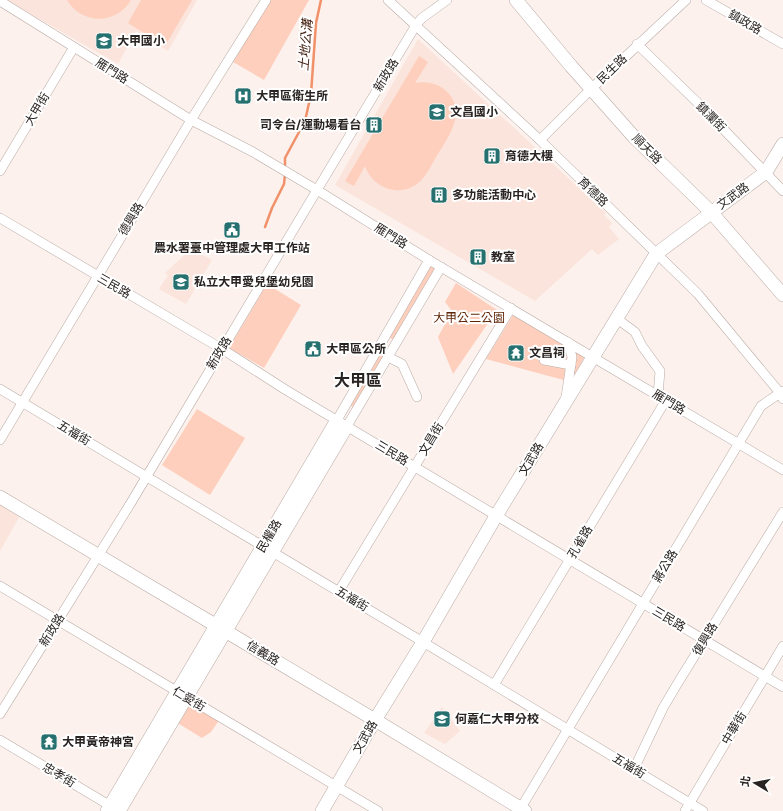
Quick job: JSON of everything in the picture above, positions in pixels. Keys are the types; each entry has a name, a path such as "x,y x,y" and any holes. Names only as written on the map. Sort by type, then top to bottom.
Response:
{"street":[{"name":"德興路","path":"0,440 190,120 266,0"},
{"name":"育德路","path":"388,0 540,140 698,294 782,394"},
{"name":"新政路","path":"0,714 132,501 416,25 422,18 447,0"},
{"name":"順天路","path":"516,0 591,89 634,137 711,212 783,295"},
{"name":"民生路","path":"540,140 637,44 686,0"},
{"name":"鎮政路","path":"706,0 783,44"},
{"name":"雁門路","path":"0,1 190,120 253,152 429,260 783,470"},
{"name":"鎮瀾街","path":"637,44 701,106 783,191"},
{"name":"大甲街","path":"0,171 74,47"},
{"name":"文武路","path":"322,811 375,720 424,642 496,516 656,254 766,172 783,144"},
{"name":"三民路","path":"0,218 222,349 286,390 783,687"},
{"name":"民權路","path":"342,423 381,343 429,260"},
{"name":"民權路","path":"113,810 342,423 391,351 441,267"},
{"name":"文昌街","path":"339,591 511,308"},
{"path":"616,318 635,332 642,346 660,372 662,398"},
{"path":"564,404 572,365 572,357 568,342"},
{"path":"381,343 391,351 402,364 417,397"},
{"path":"544,360 572,365"},
{"name":"五福街","path":"0,389 634,769 687,807 703,811"},
{"name":"蔣公路","path":"522,810 568,729 761,406 782,394"},
{"name":"孔雀路","path":"494,685 570,560 662,398"},
{"name":"信義路","path":"0,497 375,720 522,810"},
{"name":"復興路","path":"634,769 663,708 783,512"},
{"name":"仁愛街","path":"0,586 378,811"},
{"name":"中華街","path":"687,807 783,646"},
{"name":"忠孝街","path":"0,740 113,810"}],"shaded area":[{"name":"大甲國小","path":"6,0 197,0 168,51 136,31 118,64"},
{"name":"文昌國小","path":"418,39 606,213 604,215 612,223 609,227 619,239 598,255 592,249 535,301 335,185"},
{"name":"私立大甲愛兒堡幼兒園","path":"191,249 212,260 186,304 159,289 168,275 165,273"},
{"path":"0,499 22,512 0,551"},
{"name":"何嘉仁大甲分校","path":"442,707 460,731 445,744 424,733"}],"green space":[{"path":"67,0 131,0 125,8 117,14 108,18 99,19 90,18 81,14 73,8"},
{"path":"141,0 192,0 165,46 128,23"},
{"path":"269,0 309,0 264,80 233,62"},
{"path":"419,56 428,62 415,83 426,82 438,85 451,97 455,106 456,114 451,132 423,178 410,188 394,190 386,188 373,180 365,166 354,186 345,181"},
{"path":"429,264 436,268 394,340 387,336"},
{"name":"大甲公二公園","path":"456,283 497,310 453,374 438,337 452,311 445,302"},
{"path":"267,284 301,305 264,368 229,348"},
{"path":"515,312 586,354 571,382 486,359"},
{"path":"379,351 386,355 355,408 348,404"},
{"path":"197,409 245,438 210,495 162,465"},
{"path":"189,701 220,719 211,732 202,738 176,722"}],"waterway":[{"name":"土地公溝","path":"285,169 285,158 305,121 311,94 316,23 321,0"},
{"name":"土地公溝","path":"265,227 272,208 284,184 285,174"}],"place":[{"name":"大甲國小","path":"104,41"},
{"name":"大甲區衛生所","path":"243,96"},
{"name":"文昌國小","path":"437,112"},
{"name":"司令台/運動場看台","path":"374,125"},
{"name":"育德大樓","path":"492,156"},
{"name":"多功能活動中心","path":"439,195"},
{"name":"農水署臺中管理處大甲工作站","path":"232,230"},
{"name":"教室","path":"478,257"},
{"name":"私立大甲愛兒堡幼兒園","path":"181,282"},
{"name":"大甲區公所","path":"313,349"},
{"name":"文昌祠","path":"516,353"},
{"name":"何嘉仁大甲分校","path":"442,719"},
{"name":"大甲黃帝神宮","path":"49,742"}],"district":[{"name":"大甲區","path":"358,380"}]}
